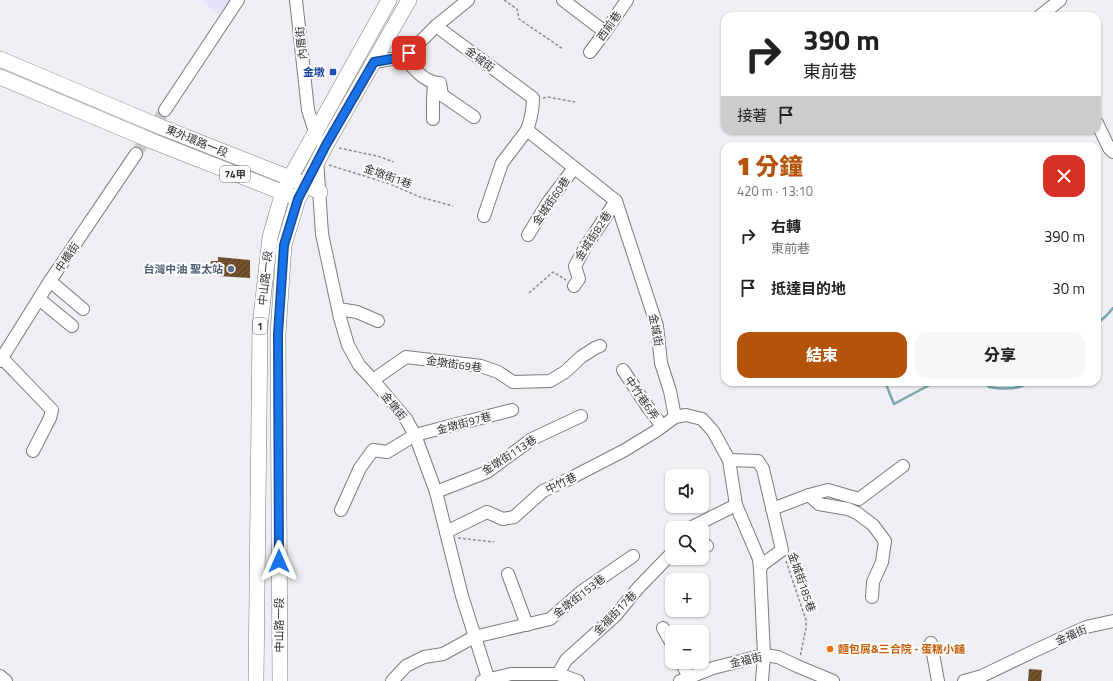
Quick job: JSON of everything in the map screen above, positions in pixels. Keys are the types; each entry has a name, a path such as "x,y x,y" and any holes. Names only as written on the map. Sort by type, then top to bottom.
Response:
{"main road":[{"name":"中山路一段","path":"256,681 260,326 270,237 283,192 290,178 389,0"},
{"name":"中山路一段","path":"280,681 278,334 284,245 302,192 317,161 409,0"},
{"name":"東外環路一段","path":"0,59 161,127 290,178 302,192"},
{"name":"東外環路一段","path":"0,77 152,141 283,192 302,192"},
{"path":"302,192 320,192"}],"street":[{"path":"164,110 238,0"},
{"name":"內厝街","path":"296,0 308,110 315,132"},
{"path":"374,62 403,57 436,26 468,0"},
{"path":"563,0 605,32"},
{"name":"西前巷","path":"590,52 627,0"},
{"path":"1045,12 1060,0"},
{"name":"金城街","path":"436,26 533,98 533,101"},
{"path":"403,57 426,79 434,83 440,83 442,95 474,117"},
{"path":"433,119 434,83"},
{"path":"484,216 502,163 527,130 530,123 533,101"},
{"path":"527,130 616,201"},
{"path":"1101,131 1109,148 1113,152"},
{"name":"金墩街","path":"315,132 322,234 348,345 360,365 406,419 415,435 436,492 462,596 486,680"},
{"name":"中橋街","path":"1,359 50,281 136,154"},
{"name":"金城街60巷","path":"528,235 549,200 574,168"},
{"name":"金城街","path":"616,201 657,326 661,363 670,391 675,417"},
{"name":"金城街82巷","path":"574,286 579,279 575,266 586,246 616,201"},
{"path":"50,281 83,309"},
{"path":"39,299 72,326"},
{"path":"339,309 357,312 378,321"},
{"name":"金墩街69巷","path":"373,380 406,357 481,366 498,372 513,382 550,381 565,372 581,357 594,348 600,346"},
{"path":"1,359 52,410 50,418 33,451"},
{"name":"中竹巷6弄","path":"623,370 662,426"},
{"name":"金墩街97巷","path":"341,510 360,468 373,450 387,452 415,435 512,410"},
{"name":"金墩街113巷","path":"436,492 487,472 532,439 581,416"},
{"path":"675,417 686,416 702,419 713,431 729,460 736,505 758,559 760,570 764,655 762,681"},
{"name":"中竹巷","path":"446,535 487,512 503,519 514,517 543,491 625,450 656,431 675,417"},
{"path":"729,460 758,461 763,469 782,550 763,564 760,570"},
{"path":"772,509 828,490 859,499 903,466"},
{"path":"809,496 819,504 848,509 857,513 874,526 885,541 882,562 873,582 872,597"},
{"path":"704,521 736,505"},
{"name":"金墩街153巷","path":"392,681 406,666 424,657 443,654 474,637 550,619 581,592 633,556"},
{"name":"金福街17巷","path":"558,674 566,660 616,615 638,588 665,560"},
{"path":"508,574 527,625"},
{"name":"金福街","path":"964,681 982,676 1086,627 1113,621"},
{"path":"663,628 665,632"},
{"path":"931,643 938,681"},
{"name":"金福街","path":"685,679 714,668 764,655 778,657 833,681"},
{"path":"683,669 685,679"},
{"path":"486,680 511,674 558,674 578,681"},
{"path":"0,676 6,681"}],"path":[{"path":"504,0 517,8 519,19 563,49"},
{"path":"533,101 548,96 574,102"},
{"path":"326,145 377,156 394,162"},
{"name":"金墩街1巷","path":"317,161 390,184 420,197 452,206"},
{"path":"530,293 552,272 574,286"},
{"path":"446,535 494,542"},
{"name":"金城街185巷","path":"782,550 806,620 806,628 798,666"}],"shaded area":[{"path":"202,0 230,0 219,15"}],"building":[{"name":"台灣中油 聖太站","path":"218,257 250,260 250,278 218,276 217,272 214,272 210,266 211,261 218,261"},
{"path":"1029,669 1042,670 1041,681 1028,681"}],"waterway":[{"path":"1101,320 1113,308"},
{"path":"887,386 894,404 928,386"},
{"path":"988,386 1004,388 1015,388 1020,386"}],"tunnel":[{"path":"136,154 165,110"}],"place":[{"name":"金墩","path":"333,72"},
{"name":"台灣中油 聖太站","path":"231,269"},
{"name":"麵包屑&三合院 - 蛋糕小舖","path":"830,649"}],"route":[{"path":"279,561 278,334 284,245 298,199 326,145 374,62 403,57 409,53"}]}
